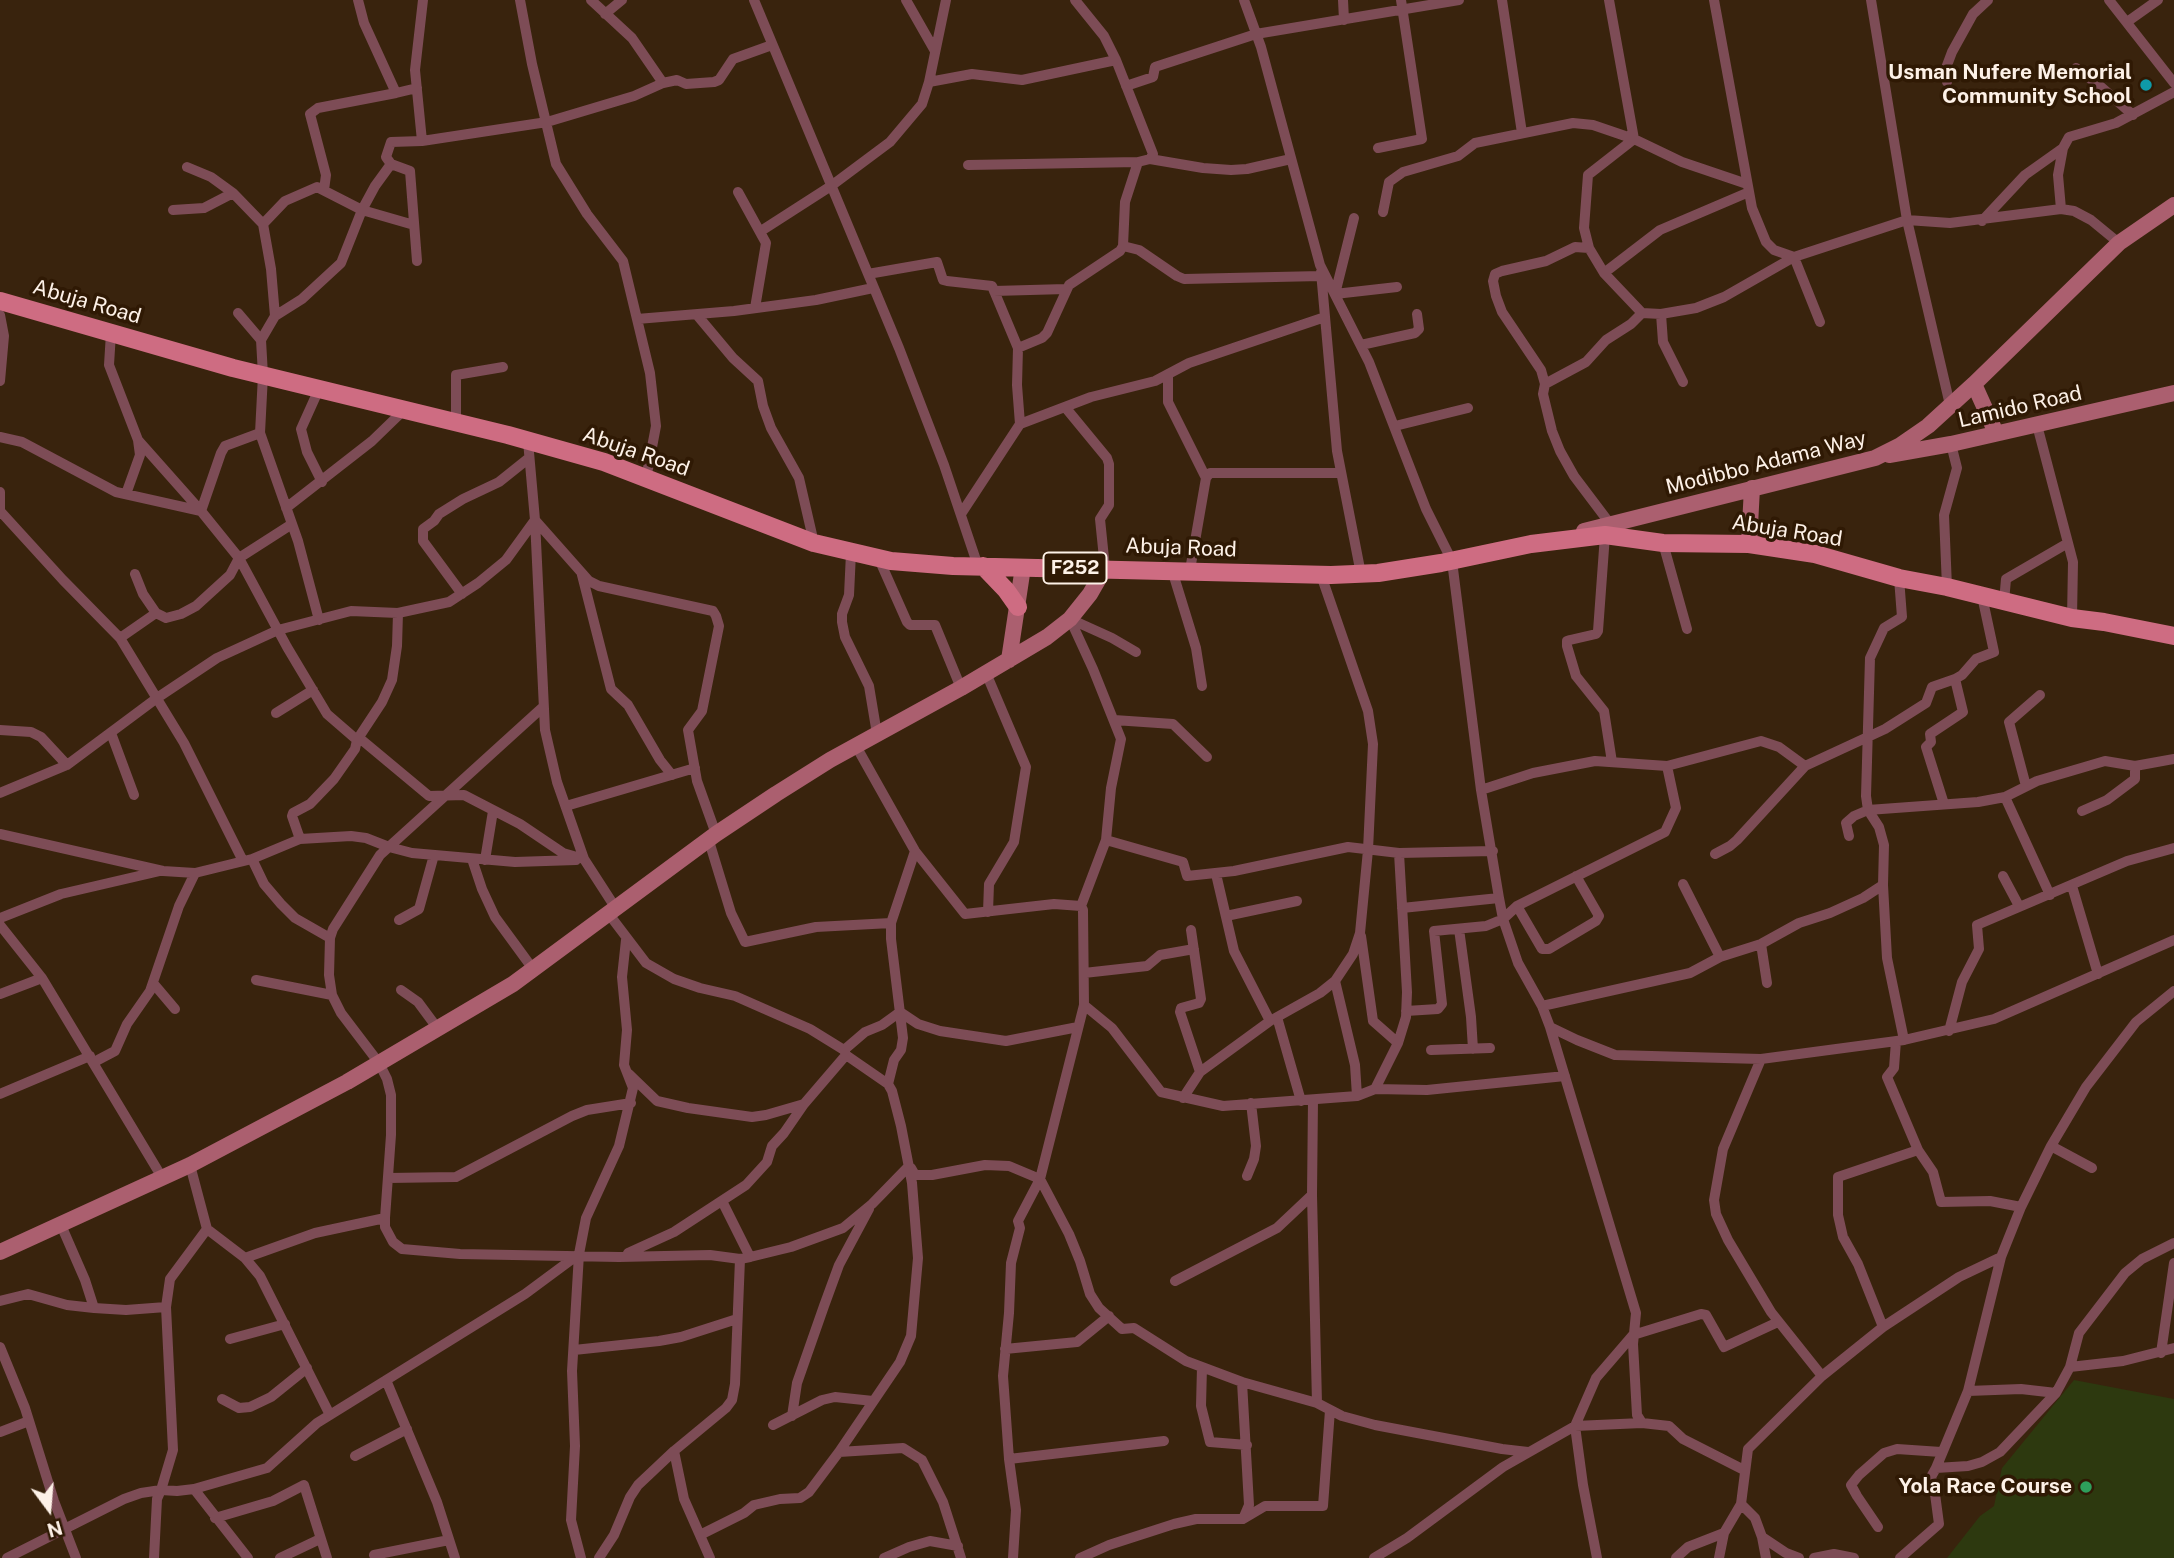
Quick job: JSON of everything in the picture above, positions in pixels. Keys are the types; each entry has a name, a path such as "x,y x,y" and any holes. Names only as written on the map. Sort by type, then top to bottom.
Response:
{"main road":[{"name":"Abuja Road","path":"0,301 263,376 456,422 528,449 604,462 814,543 878,559 980,566 1361,574 1452,561 1608,530 1664,543 1749,544 1815,554 1899,579 1947,587 2072,618 2174,636"},
{"path":"980,566 1006,590 1018,607"}],"street":[{"path":"358,0 364,23 396,93"},
{"path":"520,0 532,64 560,170 587,214 623,261 650,373 656,426 646,478"},
{"path":"592,0 632,38 663,83"},
{"path":"605,14 622,0"},
{"path":"754,0 868,274 944,465 980,566"},
{"path":"906,0 935,51"},
{"path":"761,231 831,186 890,142 922,104 946,0"},
{"path":"1075,0 1104,36 1116,61 1153,154 1150,159"},
{"path":"1244,0 1256,34 1321,271 1337,451 1361,574"},
{"path":"1343,0 1344,20"},
{"path":"1126,86 1153,77 1155,67 1256,34 1344,20 1402,5 1459,0"},
{"path":"1502,0 1522,133"},
{"path":"1609,0 1633,139"},
{"path":"1714,0 1752,208 1766,242 1774,250 1794,257 1819,322"},
{"path":"1871,0 1907,220 1950,405"},
{"path":"1947,82 1947,68 1952,52 1969,21 1988,0"},
{"path":"2109,0 2174,83"},
{"path":"2127,22 2158,0"},
{"path":"422,141 415,70 426,2"},
{"path":"1378,148 1422,139 1402,5"},
{"path":"417,261 410,171 391,164 386,157 391,142 422,141 547,122 677,80 687,84 715,82 730,61 772,45"},
{"path":"929,82 972,74 1022,80 1116,61"},
{"path":"2076,68 2133,115"},
{"path":"324,190 326,175 310,114 317,108 417,88"},
{"path":"2061,209 2058,175 2063,148 2069,137 2116,123 2174,92"},
{"path":"1383,212 1388,182 1403,172 1458,156 1475,143 1573,123 1593,125 1633,139 1748,188"},
{"path":"1633,139 1588,175 1584,228 1589,248 1604,273 1642,313 1661,314 1696,308 1724,297 1794,257 1907,220 1950,223 1982,221 2061,209 2074,211 2091,220 2119,243"},
{"path":"1982,221 2025,175 2063,148"},
{"path":"968,165 1138,162 1150,159 1231,170 1291,159"},
{"path":"1018,348 1042,338 1047,333 1069,285 1121,251 1125,202 1138,162"},
{"path":"319,620 292,524 260,433 263,376 261,340 275,317 302,299 341,263 362,210 391,164"},
{"path":"187,167 211,177 233,193 262,224 271,269 275,317"},
{"path":"262,224 285,201 317,187 362,210 414,225"},
{"path":"1604,273 1660,230 1748,188"},
{"path":"738,192 766,243 755,308"},
{"path":"173,209 204,208 233,193"},
{"name":"Modibbo Adama Way","path":"1608,530 1752,488 1875,458 1908,439 1975,384 2119,243 2174,205"},
{"path":"1335,294 1354,218"},
{"path":"1123,246 1139,250 1184,279 1321,271"},
{"path":"1589,248 1575,247 1546,261 1495,274 1493,281 1502,312 1541,370 1552,431 1560,451 1608,530 1598,631 1596,634 1570,640 1567,646 1576,676 1605,711 1612,762"},
{"path":"868,274 937,262 943,280 988,284 994,291 1018,348 1020,424"},
{"path":"1321,271 1362,345 1426,509 1452,561 1481,790 1503,919 1518,963 1542,1006 1550,1027 1636,1313 1633,1335 1637,1415 1642,1423"},
{"path":"1335,294 1397,287"},
{"path":"637,319 697,315 816,300 873,288"},
{"path":"994,291 1066,289"},
{"path":"238,313 261,340"},
{"path":"1545,384 1586,362 1606,340 1632,324 1642,313"},
{"path":"1362,345 1415,333 1419,329 1417,314"},
{"path":"1661,314 1663,342 1683,382"},
{"path":"0,315 4,336 0,380"},
{"path":"697,315 733,358 758,381 771,428 799,478 814,543"},
{"path":"961,514 1020,424 1091,397 1155,381 1189,363 1325,317"},
{"path":"111,333 109,365 138,440 139,455 126,494"},
{"path":"456,422 456,374 503,367"},
{"path":"1168,374 1168,402 1206,478"},
{"path":"1975,384 1996,433"},
{"path":"319,389 301,429 307,452 322,482"},
{"name":"Lamido Road","path":"1875,458 1951,444 2174,393"},
{"path":"0,1252 163,1179 438,1029 513,984 712,838 830,760 1009,660 1047,637 1070,619 1105,569 1100,519 1110,505 1107,457 1065,407"},
{"path":"1395,426 1468,408"},
{"path":"286,508 372,441 404,410"},
{"path":"2037,425 2068,542 2074,576 2072,618"},
{"path":"201,511 225,446 260,433"},
{"path":"0,437 22,442 88,479 126,494 201,511"},
{"path":"138,440 239,558 327,714 429,796 464,795 520,824 563,853 584,859"},
{"path":"1947,587 1944,515 1957,468 1951,444"},
{"path":"528,449 535,520 545,730 554,769 584,859 626,940 646,963 674,979 735,996 810,1029 888,1084"},
{"path":"462,594 423,541 423,529 439,514 463,499 499,482 528,449"},
{"path":"1202,686 1181,570 1206,478 1214,472 1341,473"},
{"path":"1749,544 1752,488"},
{"path":"0,492 1,513 120,638 184,743 219,817 264,884 295,918 330,938"},
{"path":"535,520 582,575 599,586 713,611 716,616 719,626 702,711 688,730 707,812 713,821 712,838 731,914 745,942 816,928 891,923"},
{"path":"0,793 67,765 157,698 218,658 278,630 351,611 398,613 449,602 506,560 535,520"},
{"path":"135,575 143,594 156,613 166,618 196,606 230,575 239,558 292,524"},
{"path":"2004,602 2006,579 2068,542"},
{"path":"1664,543 1687,629"},
{"path":"852,553 849,595 842,622 845,637 869,686 877,734"},
{"path":"878,559 907,622 910,625 935,625 961,688"},
{"path":"1009,660 1023,567"},
{"path":"582,575 611,689 628,705 660,760 672,775"},
{"path":"1182,1098 1200,1072 1274,1019 1320,993 1335,981 1353,954 1360,933 1374,760 1372,733 1368,711 1321,575"},
{"path":"1899,579 1902,617 1884,628 1870,658 1866,796 1868,810 1879,827 1884,845 1887,958 1900,1040 1894,1068 1887,1077 1917,1150 1933,1172 1941,1202 1990,1201 2021,1207"},
{"path":"1715,853 1737,840 1805,766 1885,729 1926,702 1932,687 1955,679 1976,659 1994,652 1982,596"},
{"path":"120,638 156,613"},
{"path":"300,839 293,813 310,804 334,779 355,750 357,740 382,702 392,680 398,613"},
{"path":"1070,619 1136,652"},
{"path":"1013,1558 1016,1510 1009,1460 1003,1376 1011,1263 1020,1228 1018,1221 1040,1179 1084,1005 1081,906 1106,839 1111,788 1121,739 1070,619"},
{"path":"986,673 1026,767 1014,842 989,884 988,912"},
{"path":"1944,804 1926,747 1931,742 1930,734 1963,712 1955,679"},
{"path":"276,713 313,690"},
{"path":"2026,786 2009,722 2040,695"},
{"path":"543,707 380,855 332,929 329,975 332,995 341,1013 379,1063 387,1079 392,1108 385,1227 393,1241 402,1249 460,1254 579,1254 619,1257 710,1255 745,1258 791,1247 843,1228 872,1204 909,1166"},
{"path":"1114,720 1173,724 1207,757"},
{"path":"0,730 31,732 41,737 67,765"},
{"path":"111,733 134,795"},
{"path":"1481,790 1533,773 1595,761 1667,766 1761,741 1779,747 1805,766"},
{"path":"856,746 915,850 965,914 1054,904 1081,906"},
{"path":"1849,836 1846,823 1868,810 1966,804 2005,797 2026,786 2105,761 2135,766 2174,759"},
{"path":"1406,1011 1441,1007 1433,934 1437,930 1486,926 1503,919 1517,906 1665,832 1676,808 1667,766"},
{"path":"2082,811 2107,800 2135,779 2135,766"},
{"path":"566,806 695,768"},
{"path":"2005,797 2050,895"},
{"path":"485,860 493,811"},
{"path":"0,834 163,870 195,873 247,860 300,839 351,836 366,838 389,847 472,859 515,862 584,859"},
{"path":"1106,839 1183,862 1187,876 1216,874 1348,847 1399,853 1493,851"},
{"path":"1950,1031 1962,982 1979,948 1977,925 2127,861 2174,848"},
{"path":"700,1535 744,1513 754,1505 800,1498 816,1483 900,1362 911,1336 918,1258 909,1166 888,1084 903,1038 891,923 915,850"},
{"path":"1376,1089 1398,1043 1408,992 1399,853"},
{"path":"399,920 419,909 434,855"},
{"path":"472,859 495,917 533,969"},
{"path":"0,918 61,894 163,870"},
{"path":"0,1094 92,1060 96,1061 115,1051 127,1024 150,991 179,906 195,873"},
{"path":"1216,874 1234,951 1274,1019 1307,1101 1317,1403"},
{"path":"1517,906 1542,949 1549,949 1596,921 1599,916 1576,876"},
{"path":"2003,876 2019,906"},
{"path":"1683,884 1720,957"},
{"path":"1542,1006 1681,976 1720,957 1760,944 1799,923 1863,898 1883,884"},
{"path":"2072,886 2098,974"},
{"path":"1402,908 1499,898"},
{"path":"1226,916 1297,901"},
{"path":"0,925 42,978 163,1179"},
{"path":"1459,929 1473,1049"},
{"path":"1191,930 1201,1002 1181,1008 1180,1012 1200,1072"},
{"path":"1360,933 1373,1021 1398,1043"},
{"path":"581,1558 571,1520 575,1446 572,1371 579,1254 586,1218 619,1146 631,1103 633,1088 624,1065 627,1030 622,977 626,940"},
{"path":"1550,1027 1577,1041 1615,1055 1761,1059 1900,1040 1950,1031 1994,1019 2174,940"},
{"path":"1760,944 1767,983"},
{"path":"1084,973 1147,966 1160,955 1194,949"},
{"path":"0,994 42,978"},
{"path":"256,979 332,995"},
{"path":"1335,981 1354,1059 1357,1096"},
{"path":"153,983 175,1009"},
{"path":"401,990 418,1002 438,1029"},
{"path":"1900,1558 1939,1524 1931,1477 1968,1391 2001,1257 2021,1207 2052,1146 2087,1087 2136,1022 2174,991"},
{"path":"1084,1005 1112,1028 1161,1092 1223,1106 1357,1096 1376,1089 1427,1090 1565,1076"},
{"path":"900,1012 918,1024 940,1031 1006,1041 1078,1027"},
{"path":"619,1257 674,1232 746,1185 767,1162 772,1146 845,1053 865,1032 882,1025 900,1012"},
{"path":"1431,1050 1490,1048"},
{"path":"1761,1059 1723,1149 1714,1200 1716,1214 1728,1240 1778,1322 1822,1376"},
{"path":"627,1072 657,1101 688,1108 752,1117 804,1104"},
{"path":"388,1178 456,1177 579,1113 631,1103"},
{"path":"1247,1176 1256,1146 1251,1103"},
{"path":"2052,1146 2092,1168"},
{"path":"1883,1327 1858,1264 1843,1237 1838,1215 1838,1177 1917,1150"},
{"path":"190,1165 207,1229 245,1258 260,1276 330,1415"},
{"path":"909,1166 915,1175 932,1175 985,1165 1009,1166 1040,1179 1073,1243 1090,1294 1099,1308 1122,1329 1133,1328 1186,1361 1317,1403 1342,1416 1528,1452"},
{"path":"1175,1281 1277,1228 1312,1195"},
{"path":"599,1558 614,1535 638,1485 732,1400 737,1319 745,1258 722,1201"},
{"path":"792,1416 797,1383 839,1265 872,1204"},
{"path":"245,1258 315,1233 385,1218"},
{"path":"61,1224 94,1308"},
{"path":"155,1558 157,1499 173,1450 166,1307 170,1279 207,1229"},
{"path":"1936,1468 1968,1466 2000,1452 2056,1393 2070,1367 2079,1334 2125,1273 2142,1259 2174,1243"},
{"path":"7,1558 141,1493 194,1489 267,1468 317,1423 526,1294 579,1254"},
{"path":"1719,1558 1724,1533 1741,1504 1748,1449 1822,1376 1883,1327 1959,1277 2001,1257"},
{"path":"2161,1353 2174,1264"},
{"path":"0,1301 28,1294 67,1305 94,1308 126,1310 166,1307"},
{"path":"1597,1558 1575,1426 1596,1378 1633,1335 1701,1314 1706,1315 1724,1347 1778,1322"},
{"path":"1005,1349 1077,1342 1109,1316"},
{"path":"574,1350 670,1339 737,1319"},
{"path":"230,1339 285,1324"},
{"path":"0,1347 29,1421 54,1502 76,1558"},
{"path":"2070,1367 2123,1361 2174,1348"},
{"path":"1202,1367 1201,1406 1210,1442 1247,1445"},
{"path":"222,1399 239,1408 250,1407 271,1397 307,1368"},
{"path":"386,1380 437,1502 454,1558"},
{"path":"1242,1381 1249,1505 1243,1519"},
{"path":"1968,1391 2021,1389 2056,1393"},
{"path":"773,1425 822,1400 835,1397 873,1401"},
{"path":"1080,1558 1109,1545 1196,1519 1243,1519 1265,1506 1323,1506 1330,1410"},
{"path":"0,1432 29,1421"},
{"path":"1374,1558 1407,1538 1503,1467 1575,1426 1642,1423 1669,1426 1684,1439 1744,1470"},
{"path":"355,1456 407,1429"},
{"path":"1009,1460 1164,1441"},
{"path":"839,1452 903,1448 922,1460 943,1502 961,1558"},
{"path":"1878,1527 1851,1485 1859,1475 1884,1453 1897,1449 1941,1452"},
{"path":"674,1451 684,1499 710,1558"},
{"path":"215,1518 274,1501 302,1485 306,1486 327,1558"},
{"path":"194,1489 248,1558"},
{"path":"1741,1504 1755,1518 1766,1558"},
{"path":"1676,1558 1688,1547 1724,1533"},
{"path":"1762,1536 1786,1553 1799,1558"},
{"path":"280,1558 320,1539"},
{"path":"374,1555 449,1539"},
{"path":"884,1558 930,1541 958,1546"},
{"path":"1814,1558 1833,1554 1854,1558"}],"green space":[{"name":"Yola Race Course","path":"2074,1380 2174,1399 2174,1558 1947,1558 1980,1516 1994,1506 2002,1468"}],"place":[{"name":"Usman Nufere Memorial Community School","path":"2146,85"},
{"name":"Yola Race Course","path":"2086,1487"}]}
